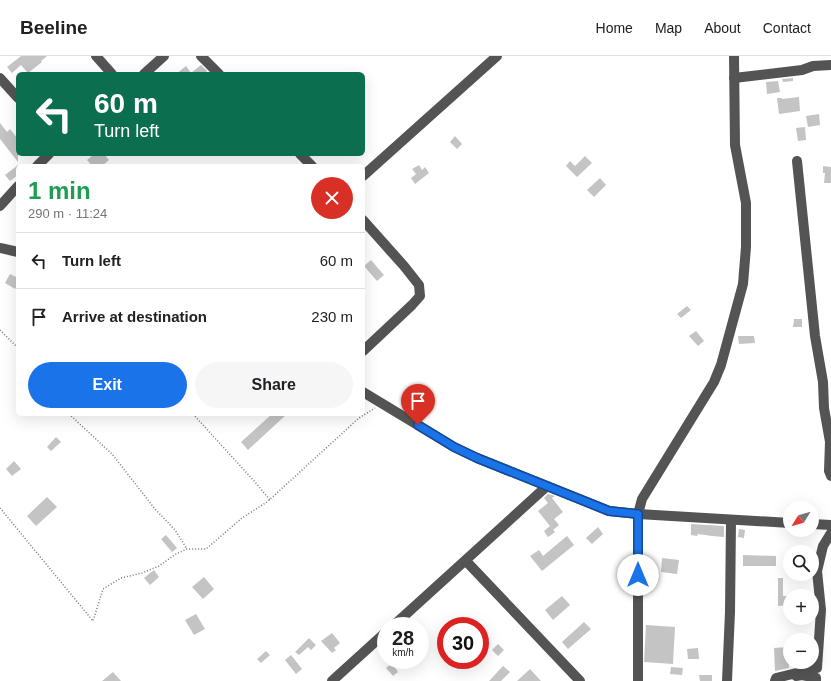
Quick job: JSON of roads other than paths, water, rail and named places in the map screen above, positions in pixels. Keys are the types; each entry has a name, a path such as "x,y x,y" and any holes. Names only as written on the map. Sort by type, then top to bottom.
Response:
{"street":[{"path":"96,56 110,72"},
{"path":"146,72 164,56"},
{"path":"201,56 217,72"},
{"path":"365,174 497,56"},
{"path":"638,681 638,514 642,499 714,382 722,365 743,284 746,247 746,203 735,144 734,56"},
{"path":"734,78 802,70 813,66 831,65"},
{"path":"0,78 16,96"},
{"path":"39,164 47,156"},
{"path":"302,156 310,164"},
{"path":"797,161 815,336 823,382 824,408 830,442 829,471 831,476"},
{"path":"0,206 16,188"},
{"path":"365,222 419,285 420,296 412,306 365,349"},
{"path":"0,248 16,252"},
{"path":"365,393 454,447 477,458 609,511 783,523"},
{"path":"403,617 548,486"},
{"path":"726,681 730,612 731,520"},
{"path":"819,524 831,525"},
{"path":"775,679 817,668 821,610 817,571 823,546 831,533"},
{"path":"466,561 580,681"},
{"path":"332,681 377,640"},
{"path":"775,679 802,675 816,678 816,681"}]}
